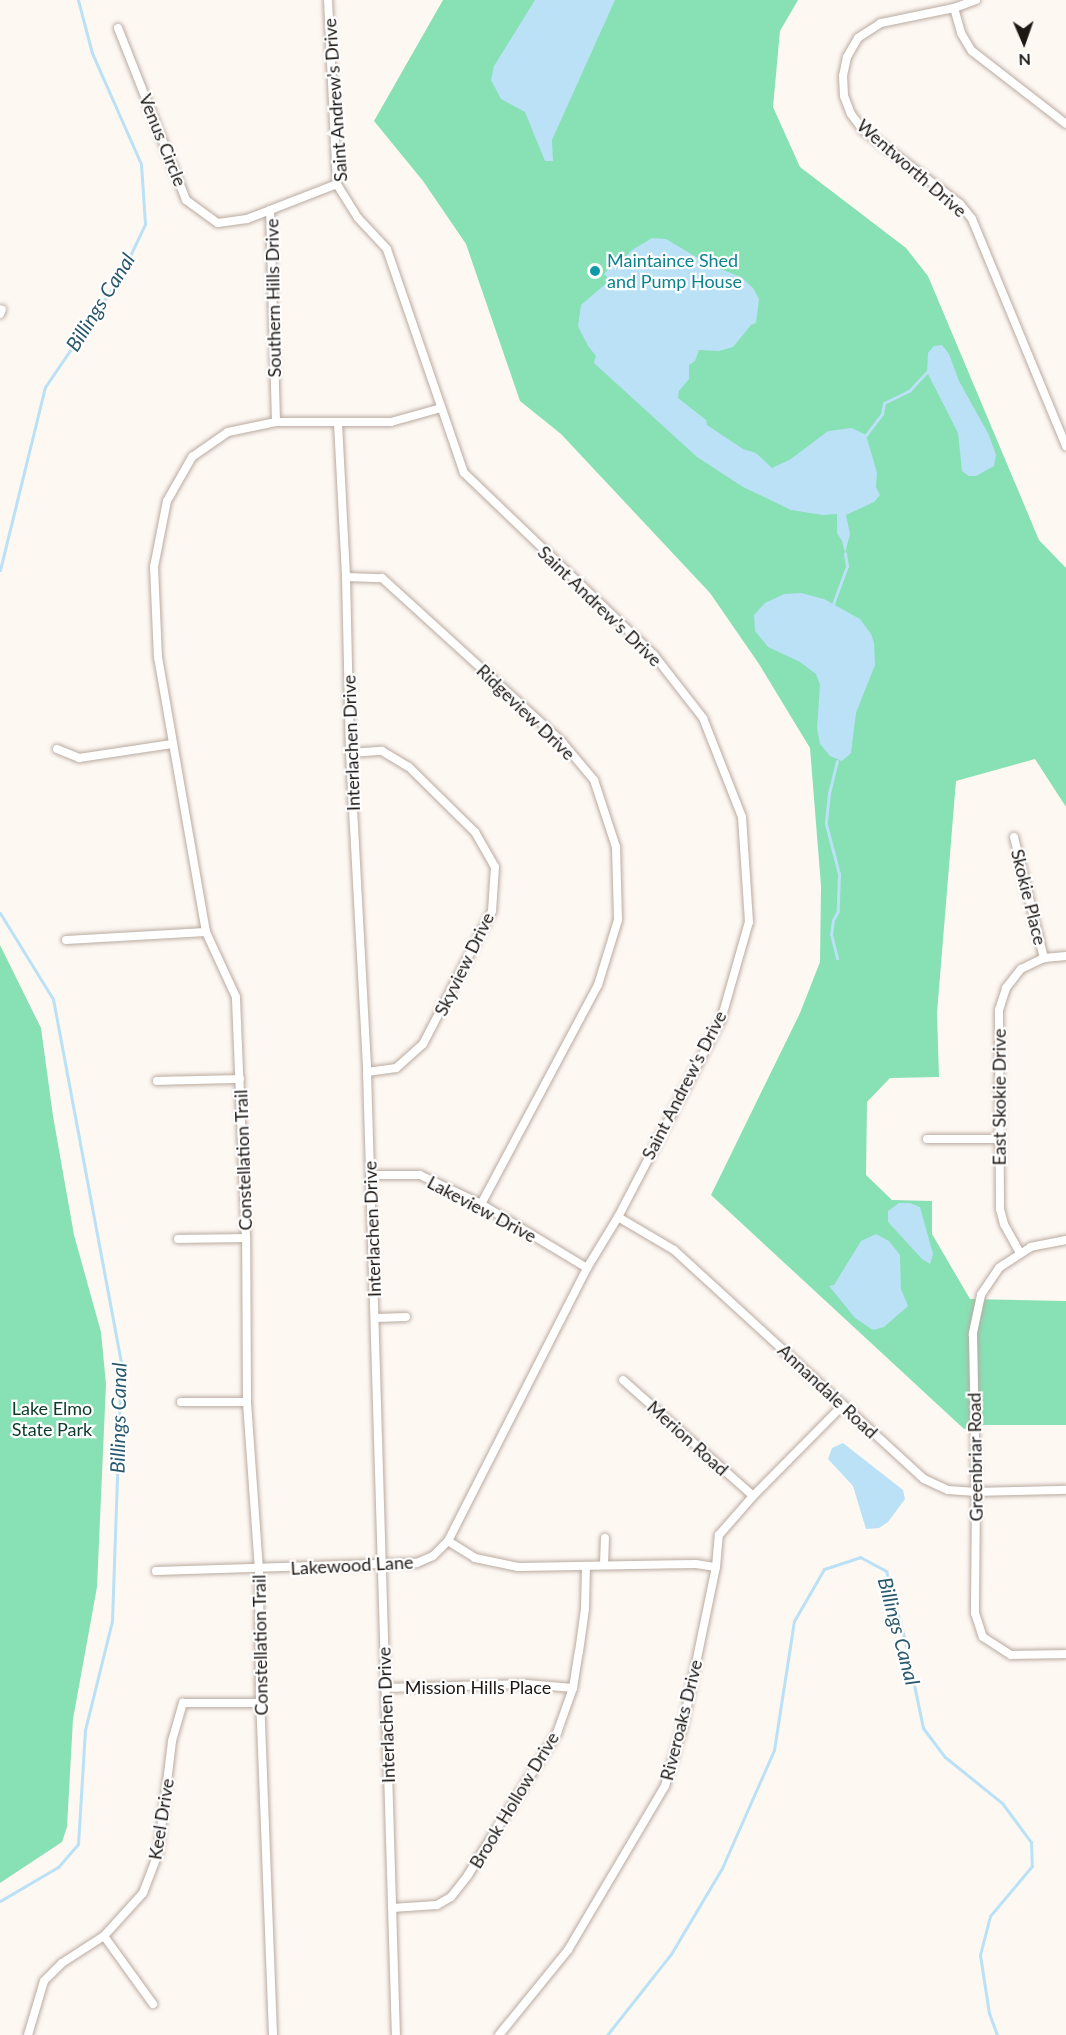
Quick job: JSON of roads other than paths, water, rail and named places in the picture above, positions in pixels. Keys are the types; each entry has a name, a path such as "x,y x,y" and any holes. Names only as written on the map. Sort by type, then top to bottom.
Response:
{"street":[{"name":"Saint Andrew's Drive","path":"328,0 337,184 357,218 387,249 464,473 654,655 703,718 742,817 749,922 721,1020 618,1217 586,1268 448,1541"},
{"name":"Wentworth Drive","path":"976,0 954,8 881,23 858,38 847,57 843,76 844,96 851,114 863,130 960,204 972,219 1066,446"},
{"path":"954,8 961,33 972,51 1066,123"},
{"name":"Venus Circle","path":"118,28 186,200 218,223 247,219 270,210"},
{"name":"Southern Hills Drive","path":"276,422 270,210 337,184"},
{"name":"Constellation Trail","path":"273,2035 260,1703 259,1570 247,1402 246,1238 236,997 206,932 158,658 154,567 167,501 192,457 228,432 276,422 391,422 441,408"},
{"name":"Interlachen Drive","path":"338,423 346,577 350,753 367,1072 376,1318 384,1688 396,2035"},
{"name":"Ridgeview Drive","path":"346,577 382,578 562,742 594,780 616,847 618,920 598,985 481,1204"},
{"path":"57,749 79,758 172,744"},
{"name":"Skyview Drive","path":"350,753 382,751 409,767 475,832 495,867 492,911 423,1044 396,1068 367,1072"},
{"name":"Skokie Place","path":"1014,837 1044,957"},
{"path":"66,940 206,932"},
{"path":"1044,957 1066,956"},
{"name":"East Skokie Drive","path":"1020,1252 1004,1224 1000,1209 1000,1003 1015,975 1028,964 1044,957"},
{"path":"157,1082 240,1078"},
{"path":"927,1139 999,1139"},
{"name":"Lakeview Drive","path":"370,1175 420,1175 481,1204 586,1268"},
{"name":"Annandale Road","path":"618,1217 674,1250 924,1479 948,1490 976,1492 1066,1490"},
{"path":"178,1239 246,1238"},
{"name":"Greenbriar Road","path":"1066,1240 1041,1243 1020,1252 992,1276 981,1295 974,1323 975,1613 983,1637 1011,1655 1066,1654"},
{"path":"376,1318 406,1317"},
{"name":"Merion Road","path":"623,1380 753,1496"},
{"path":"181,1402 247,1402"},
{"name":"Riveroaks Drive","path":"499,2035 568,1950 665,1786 683,1725 716,1567 720,1535 753,1496 843,1405"},
{"path":"604,1565 605,1538"},
{"path":"448,1541 476,1558 518,1567 696,1564 716,1567"},
{"name":"Lakewood Lane","path":"156,1571 259,1570 417,1563 433,1556 448,1541"},
{"name":"Brook Hollow Drive","path":"392,1908 437,1905 451,1897 468,1875 557,1733 573,1688 585,1609 586,1566"},
{"name":"Mission Hills Place","path":"384,1688 526,1684 573,1688"},
{"name":"Keel Drive","path":"28,2035 44,1981 62,1964 104,1936 143,1893 158,1854 172,1741 183,1703 260,1703"},
{"path":"104,1936 153,2004"}],"water":[{"path":"535,0 615,0 552,140 553,161 545,161 525,112 501,99 491,80 494,66"},
{"path":"652,238 666,239 708,264 741,277 753,288 759,299 756,323 751,325 733,347 719,351 699,350 695,361 689,365 689,379 679,391 678,398 706,420 707,425 743,449 756,453 772,468 791,459 828,431 852,428 866,435 877,473 876,487 880,495 874,502 846,515 850,534 845,553 837,533 837,514 823,515 791,510 743,487 697,457 594,363 596,356 578,326 581,305 610,280 604,274 618,258 624,259 632,250"},
{"path":"942,345 949,354 959,381 989,435 996,455 994,466 976,476 969,476 962,471 958,433 927,372 928,353 934,346"},
{"path":"801,593 824,599 860,619 871,634 874,643 875,665 856,713 851,753 842,761 830,756 820,744 817,728 820,685 816,674 800,662 768,647 755,631 754,615 765,603 784,594"},
{"path":"899,1203 910,1203 920,1207 933,1254 930,1264 922,1259 888,1222 888,1211"},
{"path":"876,1234 889,1241 900,1255 901,1289 908,1306 884,1327 873,1330 855,1318 829,1286 834,1285 861,1241"},
{"path":"843,1443 903,1490 905,1499 888,1522 879,1528 866,1529 853,1486 828,1459 832,1448"}],"waterway":[{"name":"Billings Canal","path":"0,570 45,387 120,277 145,224 141,164 92,53 78,0"},
{"path":"866,435 882,414 884,403 909,391 927,372"},
{"path":"833,604 847,566 845,553"},
{"path":"837,761 829,793 826,824 839,874 838,911 833,920 831,934 837,958"},
{"name":"Billings Canal","path":"0,913 53,999 121,1363 112,1621 85,1730 78,1844 58,1867 0,1901"},
{"name":"Billings Canal","path":"607,2035 671,1954 722,1868 774,1750 794,1621 824,1569 860,1557 886,1571 905,1641 923,1728 945,1757 1002,1803 1031,1842 1032,1866 990,1916 980,1955 989,2013 997,2035"}],"place":[{"name":"Maintaince Shed and Pump House","path":"595,271"}],"park label":[{"name":"Lake Elmo State Park","path":"52,1419"}]}
